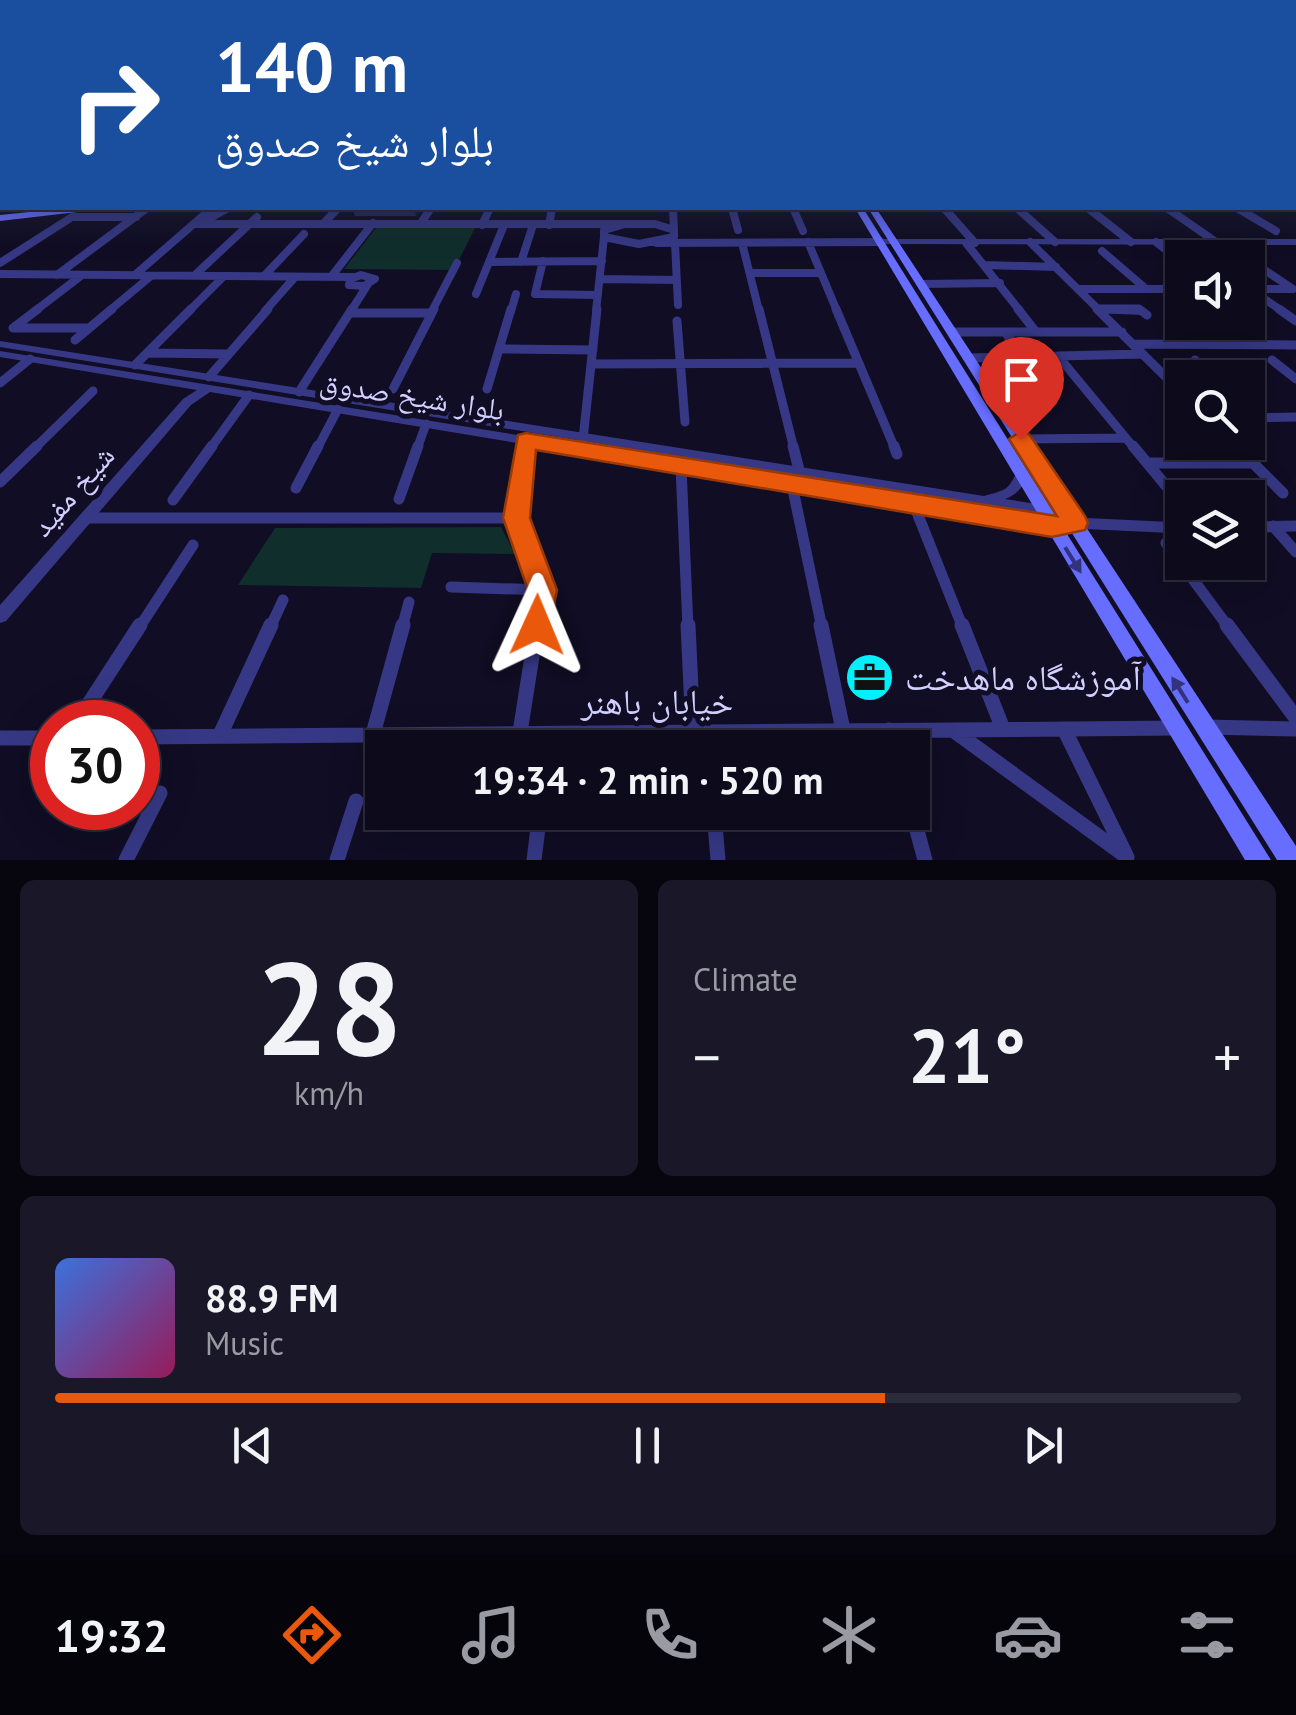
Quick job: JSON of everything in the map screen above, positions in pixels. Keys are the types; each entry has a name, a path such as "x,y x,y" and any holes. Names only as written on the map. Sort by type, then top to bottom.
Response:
{"main road":[{"path":"2,218 29,210"},
{"path":"2,218 69,210"},
{"path":"861,210 922,284 1291,860"},
{"path":"873,210 1052,527 1260,860"},
{"path":"1043,510 1075,523"},
{"path":"1052,527 1075,523"},
{"path":"1178,728 1204,728"},
{"path":"1202,768 1206,761 1215,762 1233,772"}],"street":[{"path":"58,275 145,210"},
{"path":"135,275 210,210"},
{"path":"198,224 224,210"},
{"path":"324,224 336,210"},
{"path":"420,223 430,210"},
{"path":"482,224 489,210"},
{"path":"549,224 552,210"},
{"path":"583,439 603,250 611,210"},
{"path":"674,210 678,305"},
{"path":"733,210 738,230"},
{"path":"794,210 803,231"},
{"path":"946,210 1036,332"},
{"path":"1019,210 1055,242"},
{"path":"1091,210 1131,242"},
{"path":"1170,210 1213,240"},
{"path":"1240,210 1276,231"},
{"path":"194,276 258,216"},
{"path":"296,224 303,216"},
{"path":"0,263 72,217 136,217"},
{"path":"606,230 625,224 674,220"},
{"path":"198,224 588,224 624,242"},
{"path":"330,277 373,224"},
{"path":"521,262 533,224"},
{"path":"655,224 689,243 1165,242"},
{"path":"476,294 504,225"},
{"path":"264,276 304,234"},
{"path":"603,250 624,242 657,242 674,237"},
{"path":"808,242 897,454"},
{"path":"1030,242 1165,376"},
{"path":"1156,242 1165,249"},
{"path":"1265,242 1296,242"},
{"path":"742,243 772,364 843,730"},
{"path":"1102,251 1146,289"},
{"path":"489,262 602,262"},
{"path":"543,262 536,294 598,295"},
{"path":"393,390 458,263"},
{"path":"985,266 1056,267"},
{"path":"1265,270 1294,289"},
{"path":"750,273 821,273"},
{"path":"0,274 353,277 348,283 352,286 368,284 299,392"},
{"path":"0,283 12,274"},
{"path":"83,275 14,328 89,328"},
{"path":"75,340 152,275"},
{"path":"135,365 224,276"},
{"path":"208,382 296,277"},
{"path":"600,279 676,280"},
{"path":"922,284 1000,283"},
{"path":"1079,288 1165,289"},
{"path":"1265,289 1294,289"},
{"path":"487,389 516,294"},
{"path":"1099,309 1143,312 1129,299"},
{"path":"1265,300 1296,321"},
{"path":"350,313 431,313"},
{"path":"677,320 685,422"},
{"path":"952,332 1122,332"},
{"path":"1005,332 1023,357"},
{"name":"بلوار شیخ صدوق","path":"0,344 135,365 249,395 681,467 1043,510"},
{"path":"1133,344 1296,345"},
{"path":"500,348 593,350"},
{"path":"148,353 228,354"},
{"name":"بلوار شیخ صدوق","path":"0,354 192,385 208,382 299,392 583,439 914,506 1052,527"},
{"path":"969,358 1143,354"},
{"path":"1058,356 1165,484"},
{"path":"0,383 30,359"},
{"path":"1272,360 1296,379"},
{"path":"591,364 859,363"},
{"name":"شیخ مفید","path":"0,616 208,382"},
{"name":"شیخ مفید","path":"187,402 192,385"},
{"path":"0,482 93,391"},
{"path":"173,500 249,395"},
{"path":"296,488 338,410"},
{"path":"1265,418 1296,418"},
{"path":"398,500 426,424"},
{"path":"1021,439 1126,438"},
{"path":"520,730 543,590 516,518 526,441"},
{"path":"1249,460 1283,493"},
{"path":"1147,462 1252,463"},
{"path":"681,467 702,730"},
{"path":"979,501 1010,492 1022,476"},
{"path":"914,506 1003,729"},
{"path":"86,518 516,518"},
{"path":"1075,523 1165,527"},
{"path":"1265,526 1296,526"},
{"path":"1272,526 1296,552"},
{"path":"92,700 194,545"},
{"path":"1193,580 1296,718"},
{"path":"451,587 543,590"},
{"path":"220,735 283,600"},
{"path":"374,730 409,602"},
{"path":"1064,728 1128,858"},
{"name":"خیابان باهنر","path":"930,730 1178,728"},
{"path":"1204,728 1296,729"},
{"path":"952,730 1128,858"},
{"name":"خیابان باهنر","path":"160,736 365,734"},
{"path":"0,738 30,738"},
{"path":"336,860 356,801"},
{"path":"126,860 141,830"},
{"path":"534,860 538,830"},
{"path":"716,830 718,860"},
{"path":"917,830 925,860"}],"green space":[{"path":"376,228 475,228 454,270 344,269"},
{"path":"501,527 515,554 432,553 421,588 238,585 275,528"}],"place":[{"name":"آموزشگاه ماهدخت","path":"870,678"}],"route":[{"path":"537,625 543,590 516,518 526,441 1030,524 1052,527 1075,523 1021,439"}]}
